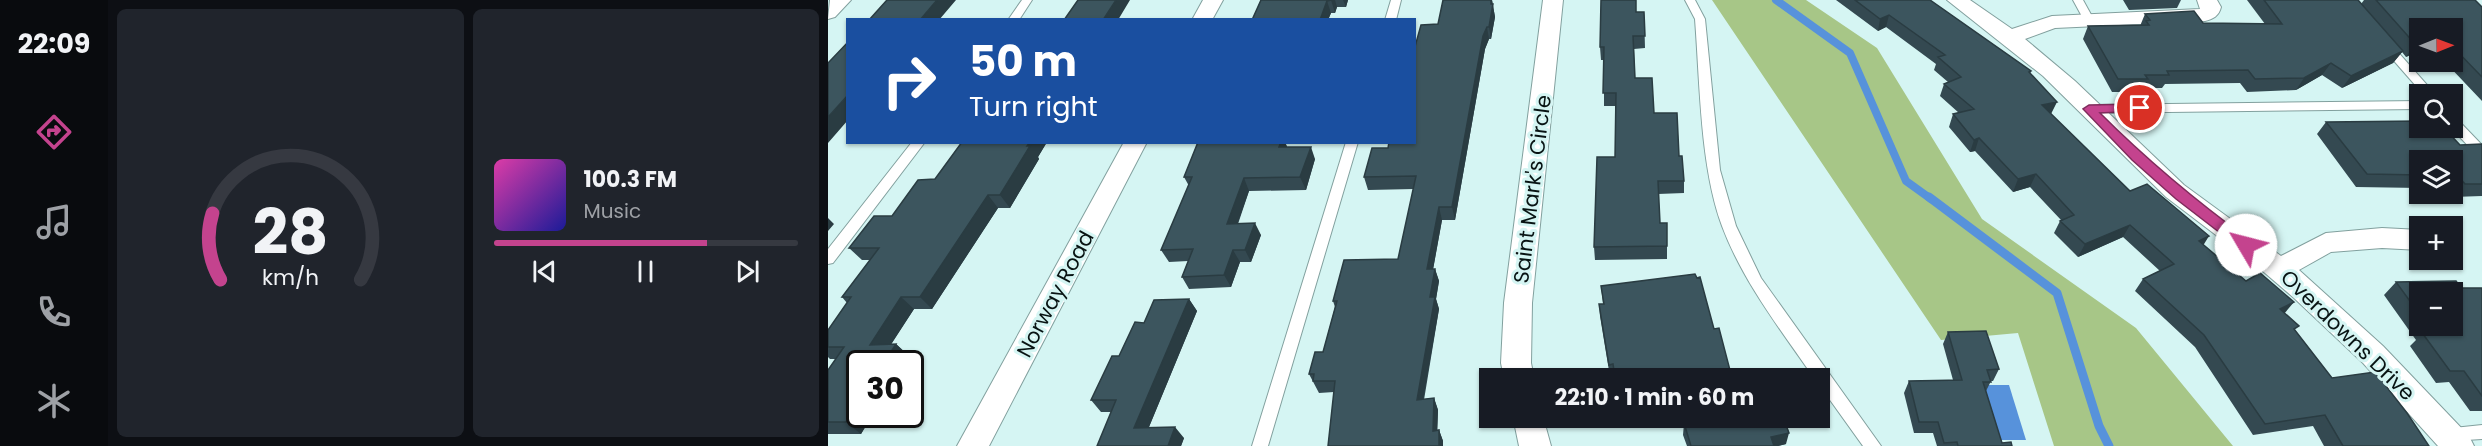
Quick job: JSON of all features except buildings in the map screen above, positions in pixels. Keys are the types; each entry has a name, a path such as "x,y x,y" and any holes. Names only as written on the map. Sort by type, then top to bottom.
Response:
{"street":[{"path":"828,12 841,0"},
{"path":"1203,18 1213,0"},
{"name":"Saint Mark's Circle","path":"1517,368 1518,303 1553,0"},
{"name":"Overdowns Drive","path":"1957,0 2010,37 2052,72 2136,157 2181,196 2279,269 2375,356 2453,440"},
{"path":"2010,37 2052,22 2205,15 2211,7 2207,0"},
{"name":"Norway Road","path":"973,446 1135,144"},
{"path":"2279,269 2326,243 2382,238 2409,239"},
{"path":"1531,428 1535,446"}],"lane":[{"path":"1014,18 1028,0"},
{"path":"1391,18 1396,0"},
{"path":"1690,0 1700,19 1714,170 1729,226 1756,281 1825,381 1874,446"},
{"path":"2078,0 2089,20"},
{"path":"2377,34 2420,84"},
{"path":"2089,109 2409,105"},
{"path":"2463,133 2482,153"},
{"path":"828,259 917,144"},
{"path":"1260,446 1351,144"},
{"path":"2453,440 2482,432"}],"green space":[{"path":"1712,0 1806,0 1877,48 1982,219 2136,328 2233,446 2054,446 2018,333 1941,340"}],"water":[{"path":"1984,385 2009,385 2026,440 2001,440"}],"waterway":[{"path":"1776,0 1850,53 1906,181 1931,199"},
{"path":"1929,197 2057,293 2099,426 2109,446"}],"route":[{"path":"2140,108 2089,109 2136,157 2181,196 2246,245"}]}
